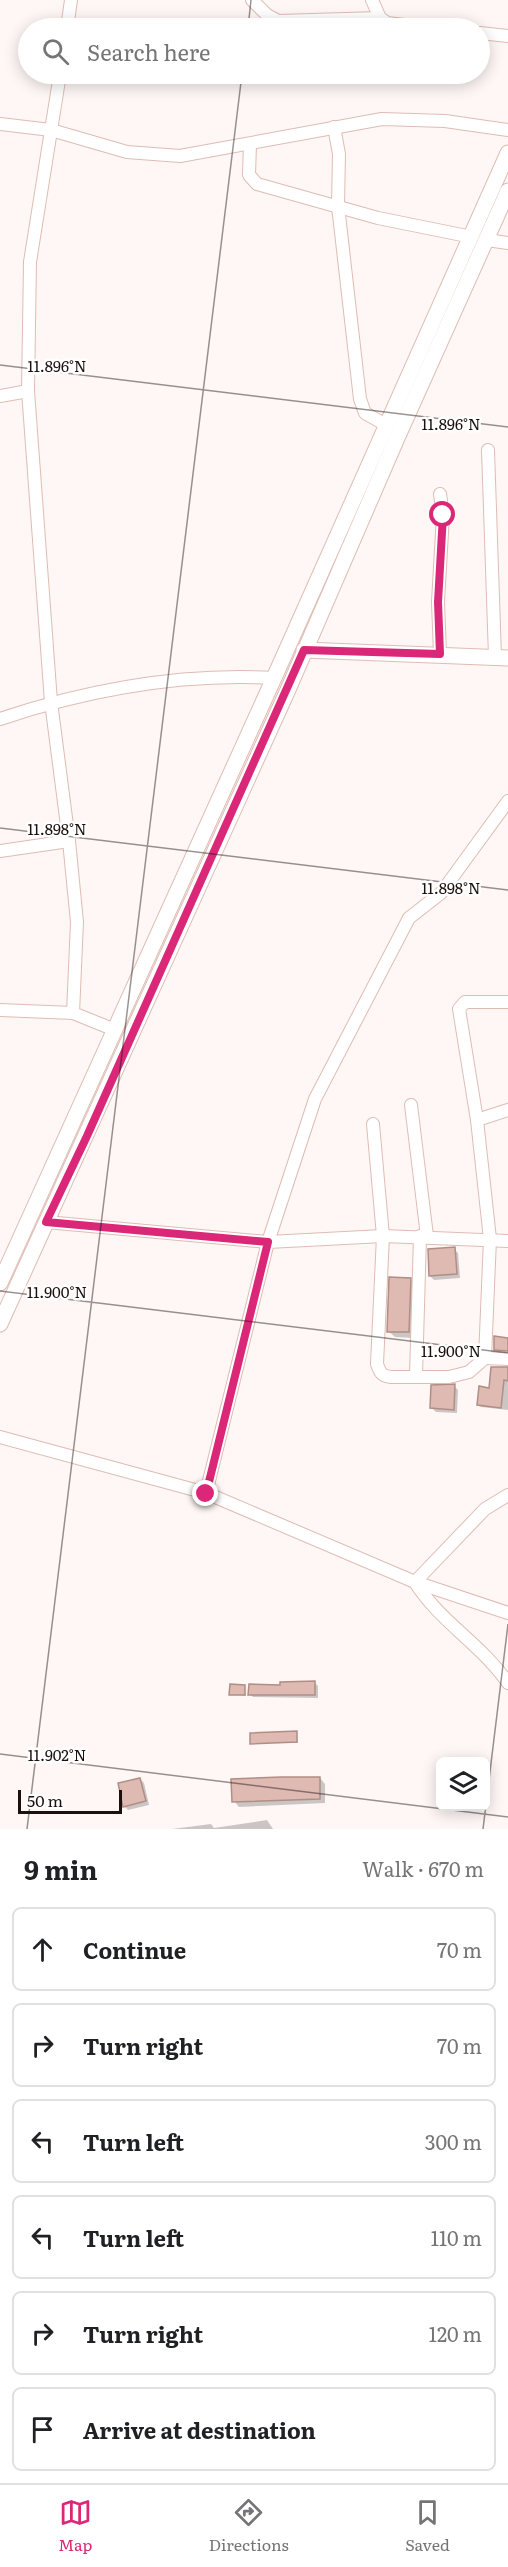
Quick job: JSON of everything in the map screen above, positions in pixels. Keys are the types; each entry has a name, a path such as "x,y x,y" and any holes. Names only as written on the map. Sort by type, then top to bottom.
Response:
{"street":[{"path":"68,18 71,0"},
{"path":"252,0 272,18"},
{"path":"372,0 380,18"},
{"path":"490,34 508,36"},
{"path":"58,84 30,262 28,391 51,702 69,842 76,922 73,1013"},
{"path":"0,124 51,129 127,152 180,156 382,119 445,121 508,130"},
{"path":"334,127 339,154 338,206 360,399 365,413 386,425"},
{"path":"250,144 248,168 252,181 389,221 508,243"},
{"path":"0,1324 304,650 479,238 508,153"},
{"path":"479,238 508,191"},
{"path":"0,1282 386,425 455,291"},
{"path":"0,396 28,391"},
{"path":"304,650 502,657 488,450"},
{"path":"440,494 443,515 438,602 440,654"},
{"path":"0,719 51,702 198,678 274,678"},
{"path":"206,1494 268,1242 315,1100 409,918 441,893 508,801"},
{"path":"0,851 69,842"},
{"path":"485,1358 490,1239 477,1120 459,1009 465,1002 508,1002"},
{"path":"0,1010 73,1013 115,1030"},
{"path":"411,1105 423,1236 416,1376"},
{"path":"477,1120 508,1110"},
{"path":"373,1124 383,1236 377,1364 384,1376 449,1377 469,1372 485,1358 508,1359"},
{"path":"46,1222 268,1242 383,1236 508,1241"},
{"path":"0,1437 206,1494 415,1582 508,1613"},
{"path":"415,1582 485,1509 508,1495"},
{"path":"415,1582 426,1601 498,1669 508,1683"}],"building":[{"path":"455,1247 457,1274 429,1276 428,1249"},
{"path":"389,1277 411,1278 409,1332 387,1332"},
{"path":"494,1336 508,1338 508,1351 494,1350"},
{"path":"491,1367 508,1367 508,1381 504,1380 501,1408 477,1405 479,1386 489,1388"},
{"path":"455,1384 454,1410 430,1408 431,1385"},
{"path":"315,1681 315,1695 248,1695 249,1684 280,1685 280,1682"},
{"path":"230,1684 245,1685 245,1695 229,1695"},
{"path":"297,1731 297,1742 250,1744 250,1733"},
{"path":"320,1777 320,1799 232,1802 231,1779"},
{"path":"140,1778 146,1801 123,1807 118,1783"}],"route":[{"path":"206,1494 268,1242 46,1222 87,1136 304,650 440,654 438,602 443,515"}]}
